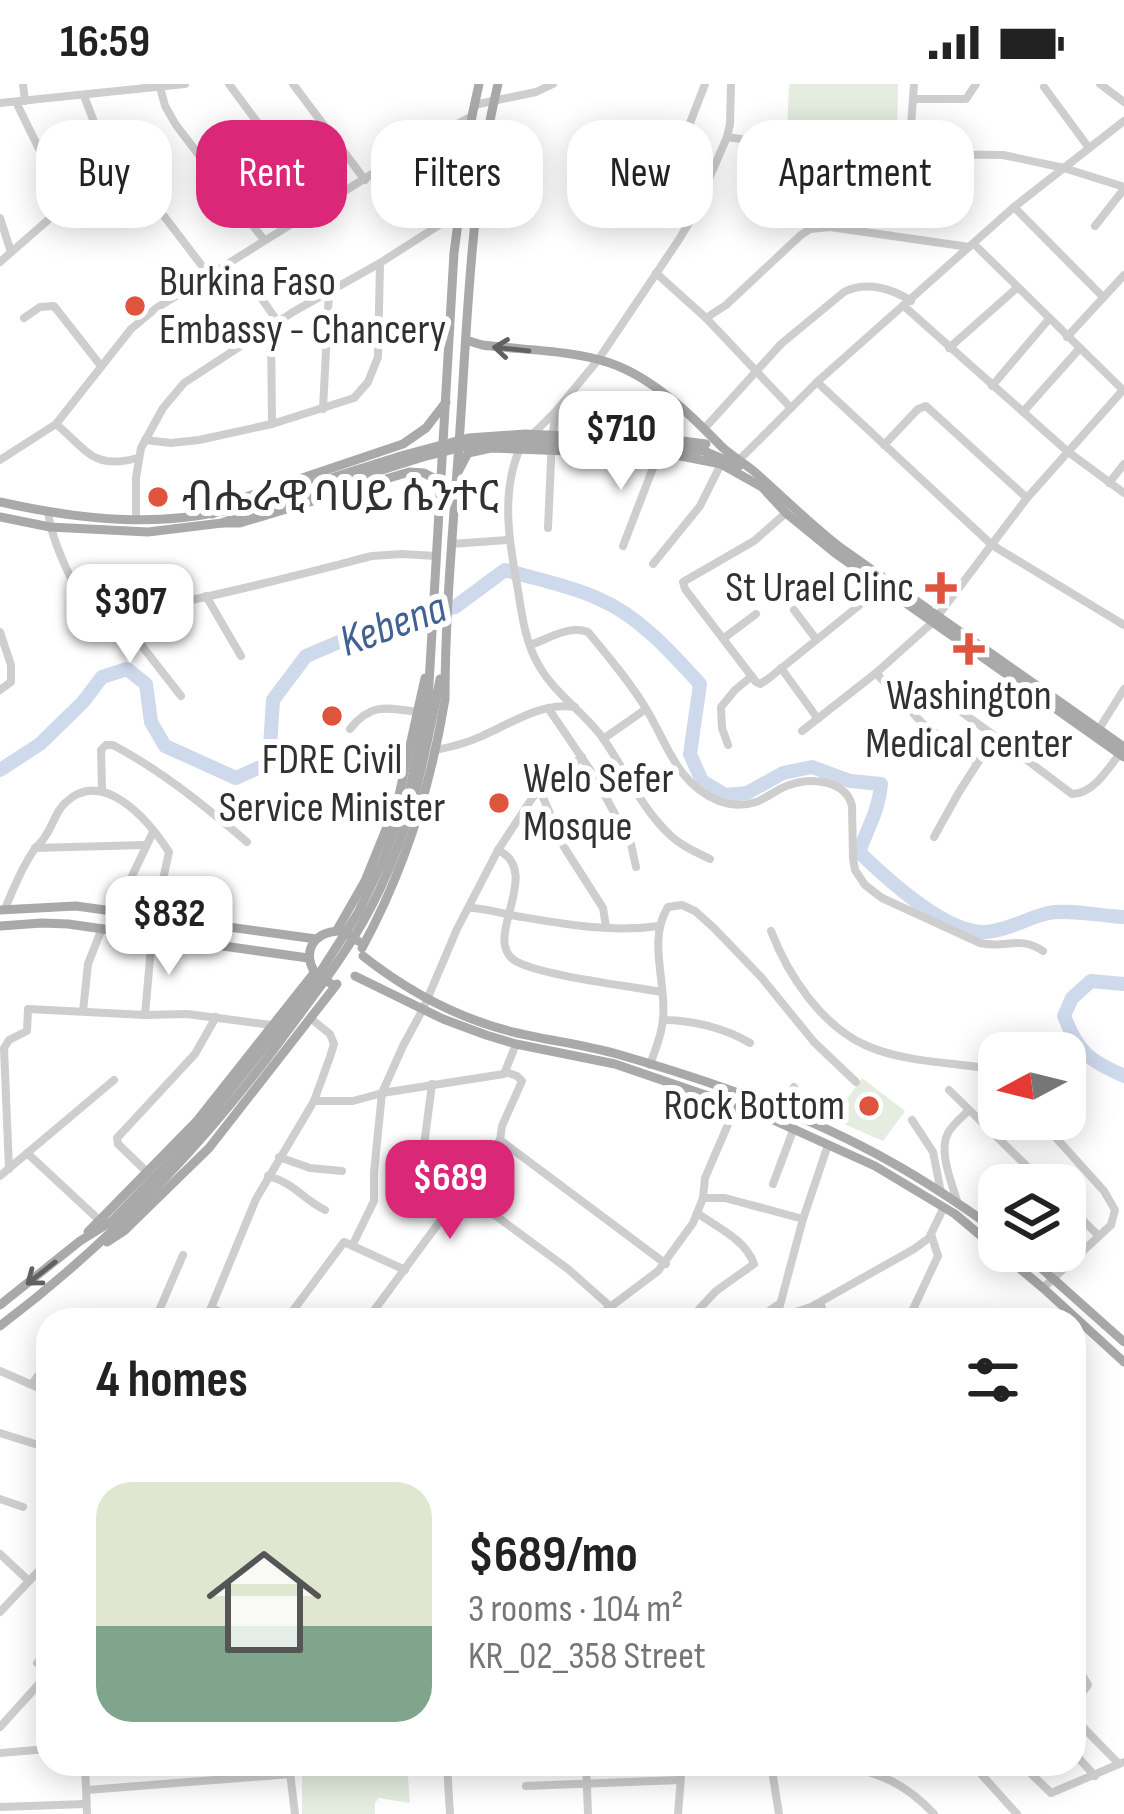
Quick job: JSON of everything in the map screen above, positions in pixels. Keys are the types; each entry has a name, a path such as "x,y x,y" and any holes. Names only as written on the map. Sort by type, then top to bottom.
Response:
{"main road":[{"path":"472,120 479,84"},
{"path":"0,1326 124,1231 209,1148 332,987 361,969 416,824 445,699 469,281 498,84"},
{"path":"0,1304 112,1221 195,1135 290,1016 370,890 405,804 428,701 457,228"},
{"path":"452,280 469,281"},
{"path":"466,340 608,362 642,379 824,535 1123,751"},
{"path":"212,514 246,497 403,444 426,428 446,402"},
{"path":"222,523 253,507 468,438 525,434 682,441 723,448"},
{"path":"0,502 48,512 136,519 212,514 253,507 453,448 489,443 686,448 727,459 811,534 882,587 1099,729 1123,751"},
{"path":"456,477 468,453 519,448 695,457 722,464 759,483"},
{"path":"0,518 148,532 232,525 409,472 441,482"},
{"path":"2,910 76,906 316,939 340,931 398,800 430,655"},
{"path":"97,1248 183,1161 246,1087 326,982 360,928 381,888 412,806 445,656"},
{"path":"0,926 42,923 102,928 308,958"},
{"path":"340,931 443,1019 516,1044 615,1064 783,1110 889,1160 978,1217"},
{"path":"316,939 308,958 316,974 336,988 367,981"},
{"path":"80,1241 220,1094 316,974"},
{"path":"355,976 484,1024 614,1053 738,1099 908,1184 1065,1308"},
{"path":"1047,1272 1124,1342"},
{"path":"1086,1327 1124,1362"}],"street":[{"path":"23,84 21,101 36,135"},
{"path":"0,104 84,96 95,89 185,84"},
{"path":"229,84 256,120"},
{"path":"293,84 365,180"},
{"path":"347,191 473,111 554,84"},
{"path":"691,120 705,84"},
{"path":"710,859 671,837 603,739 543,674 530,646 509,546 509,492 519,448 598,360 692,218 727,136 731,84"},
{"path":"911,120 914,84"},
{"path":"913,99 966,99 976,84"},
{"path":"1100,84 1124,102"},
{"path":"160,87 176,125 264,240"},
{"path":"1045,87 1089,148"},
{"path":"84,96 93,120"},
{"path":"740,459 817,382 1014,207 1124,121"},
{"path":"727,136 737,138"},
{"path":"974,155 1003,155 1064,168 1124,188 1095,226"},
{"path":"1014,207 1102,297"},
{"path":"0,218 11,252"},
{"path":"172,226 209,275"},
{"path":"0,262 38,228"},
{"path":"0,460 56,424 142,319 284,228"},
{"path":"136,519 138,458 175,392 191,376 435,228"},
{"path":"706,318 801,235 820,228"},
{"path":"802,731 935,619 1027,498 1124,390 972,246 837,228"},
{"path":"145,440 200,440 354,398 368,382 378,357 380,263"},
{"path":"656,273 791,408"},
{"path":"1067,337 1124,275"},
{"path":"250,282 274,324 272,424"},
{"path":"949,348 1018,286"},
{"path":"704,429 754,370 800,327 853,287 880,287 900,294 949,348 1067,451 1124,493"},
{"path":"323,409 328,292"},
{"path":"25,318 40,307 54,306 100,366"},
{"path":"992,386 1049,319"},
{"path":"1023,412 1080,349"},
{"path":"817,382 992,545 1124,626"},
{"path":"884,445 926,406 1027,498"},
{"path":"548,528 556,410"},
{"path":"56,424 99,460 117,464 138,458"},
{"path":"622,546 658,455"},
{"path":"653,564 700,506 722,464"},
{"path":"1109,483 1124,464"},
{"path":"48,512 76,585 99,612 122,614 372,556 436,556"},
{"path":"756,680 683,582 754,541 787,512"},
{"path":"451,544 509,546"},
{"path":"728,745 721,707 735,690 781,668 882,587"},
{"path":"206,596 241,656"},
{"path":"794,610 816,639"},
{"path":"122,614 181,696"},
{"path":"724,638 756,614"},
{"path":"530,646 579,628 588,632 646,709 674,764 706,794 719,802 742,805 806,781 843,789 853,806 855,870 871,890 980,943 1027,942 1042,951"},
{"path":"0,632 13,674 0,690"},
{"path":"781,668 818,718"},
{"path":"875,673 922,724 977,762"},
{"path":"1099,729 1124,689"},
{"path":"435,749 458,746 515,718 548,708 576,707"},
{"path":"548,708 631,844 636,867"},
{"path":"350,729 364,712 373,709 418,712"},
{"path":"603,739 646,709"},
{"path":"960,710 1072,794 1084,794 1123,751"},
{"path":"934,837 995,736"},
{"path":"102,789 101,750 113,746 154,769 247,842"},
{"path":"296,1308 347,1244 374,1201 382,1093 498,850 539,789 582,757"},
{"path":"2,910 62,805 78,794 102,789 121,799 169,855 155,916"},
{"path":"539,789 564,847 603,908 606,928"},
{"path":"119,912 153,832"},
{"path":"35,848 145,845"},
{"path":"498,850 514,862 506,926 506,947 514,960 539,970 661,992"},
{"path":"650,1065 663,1020 659,926 668,907 682,905 695,911 761,977 814,1042 856,1082"},
{"path":"469,908 576,927 629,930 659,926"},
{"path":"83,1011 88,964 102,928"},
{"path":"771,931 802,989 833,1023 862,1044 897,1055 978,1067"},
{"path":"145,1016 152,936"},
{"path":"4,1172 6,1043 27,1030 28,1009 187,1014 273,1025"},
{"path":"148,1173 117,1138 195,1054 216,1018"},
{"path":"211,1308 249,1214 314,1101 334,1041 310,1018"},
{"path":"663,1020 691,1022 750,1043"},
{"path":"506,1072 516,1044"},
{"path":"314,1101 353,1101 506,1072 522,1082 500,1139 376,1308"},
{"path":"4,1172 114,1080"},
{"path":"422,1160 432,1084"},
{"path":"783,1110 794,1087"},
{"path":"949,1090 1024,1164"},
{"path":"462,1191 568,1269 612,1308 666,1264 697,1213 705,1178 738,1099"},
{"path":"957,1202 945,1140 968,1111"},
{"path":"912,1120 933,1152 941,1192"},
{"path":"773,1184 794,1128"},
{"path":"500,1139 666,1264"},
{"path":"1043,1288 1111,1225 1115,1210 1058,1140"},
{"path":"779,1308 829,1143"},
{"path":"27,1153 98,1219"},
{"path":"278,1157 310,1168 342,1171"},
{"path":"268,1176 300,1189 308,1202 325,1210"},
{"path":"703,1198 725,1198 803,1219"},
{"path":"806,1308 926,1242 944,1208"},
{"path":"697,1213 742,1244 754,1264 702,1308"},
{"path":"1086,1223 1100,1236"},
{"path":"1111,1225 1124,1228"},
{"path":"914,1308 938,1256 931,1234"},
{"path":"347,1244 405,1270"},
{"path":"160,1308 184,1255"},
{"path":"820,1303 822,1308"},
{"path":"0,1371 36,1386"},
{"path":"32,1384 36,1378"},
{"path":"0,1433 36,1444"},
{"path":"0,1499 22,1507"},
{"path":"0,1554 29,1581"},
{"path":"0,1612 36,1574"},
{"path":"0,1726 36,1687"},
{"path":"1033,1776 1051,1793 1122,1763 1086,1729"},
{"path":"0,1753 36,1750"},
{"path":"1086,1766 1095,1776"},
{"path":"0,1807 86,1809 86,1776"},
{"path":"87,1790 222,1776"},
{"path":"291,1776 295,1814"},
{"path":"448,1776 450,1814"},
{"path":"586,1776 588,1814"},
{"path":"678,1814 680,1776"},
{"path":"773,1776 779,1814"},
{"path":"886,1776 934,1814"},
{"path":"983,1776 1017,1814"},
{"path":"526,1786 680,1780"}],"shaded area":[{"path":"789,84 898,84 897,120 788,120"},
{"name":"Rock Bottom","path":"862,1078 905,1111 883,1141 828,1117"},
{"path":"302,1776 408,1776 410,1803 379,1798 375,1814 302,1814"}],"waterway":[{"name":"Kebena","path":"0,770 40,744 102,677 127,669 146,684 151,722 165,746 236,778 269,763 273,700 306,656 365,631 455,607 505,570 597,598 640,624 665,647 700,684 690,754 702,781 725,795 747,793 783,773 812,767 850,781 881,784 859,852 952,924 985,932 1057,912 1124,917"},
{"name":"Kebena","path":"1124,984 1091,981 1072,998 1064,1016 1086,1054 1124,1076"}],"place":[{"name":"Burkina Faso Embassy - Chancery","path":"135,306"},
{"name":"ብሔራዊ ባሀይ ሴንተር","path":"158,497"},
{"name":"St Urael Clinc","path":"941,588"},
{"name":"Washington Medical center","path":"969,649"},
{"name":"FDRE Civil Service Minister","path":"332,716"},
{"name":"Welo Sefer Mosque","path":"499,803"},
{"name":"Rock Bottom","path":"869,1106"}]}
